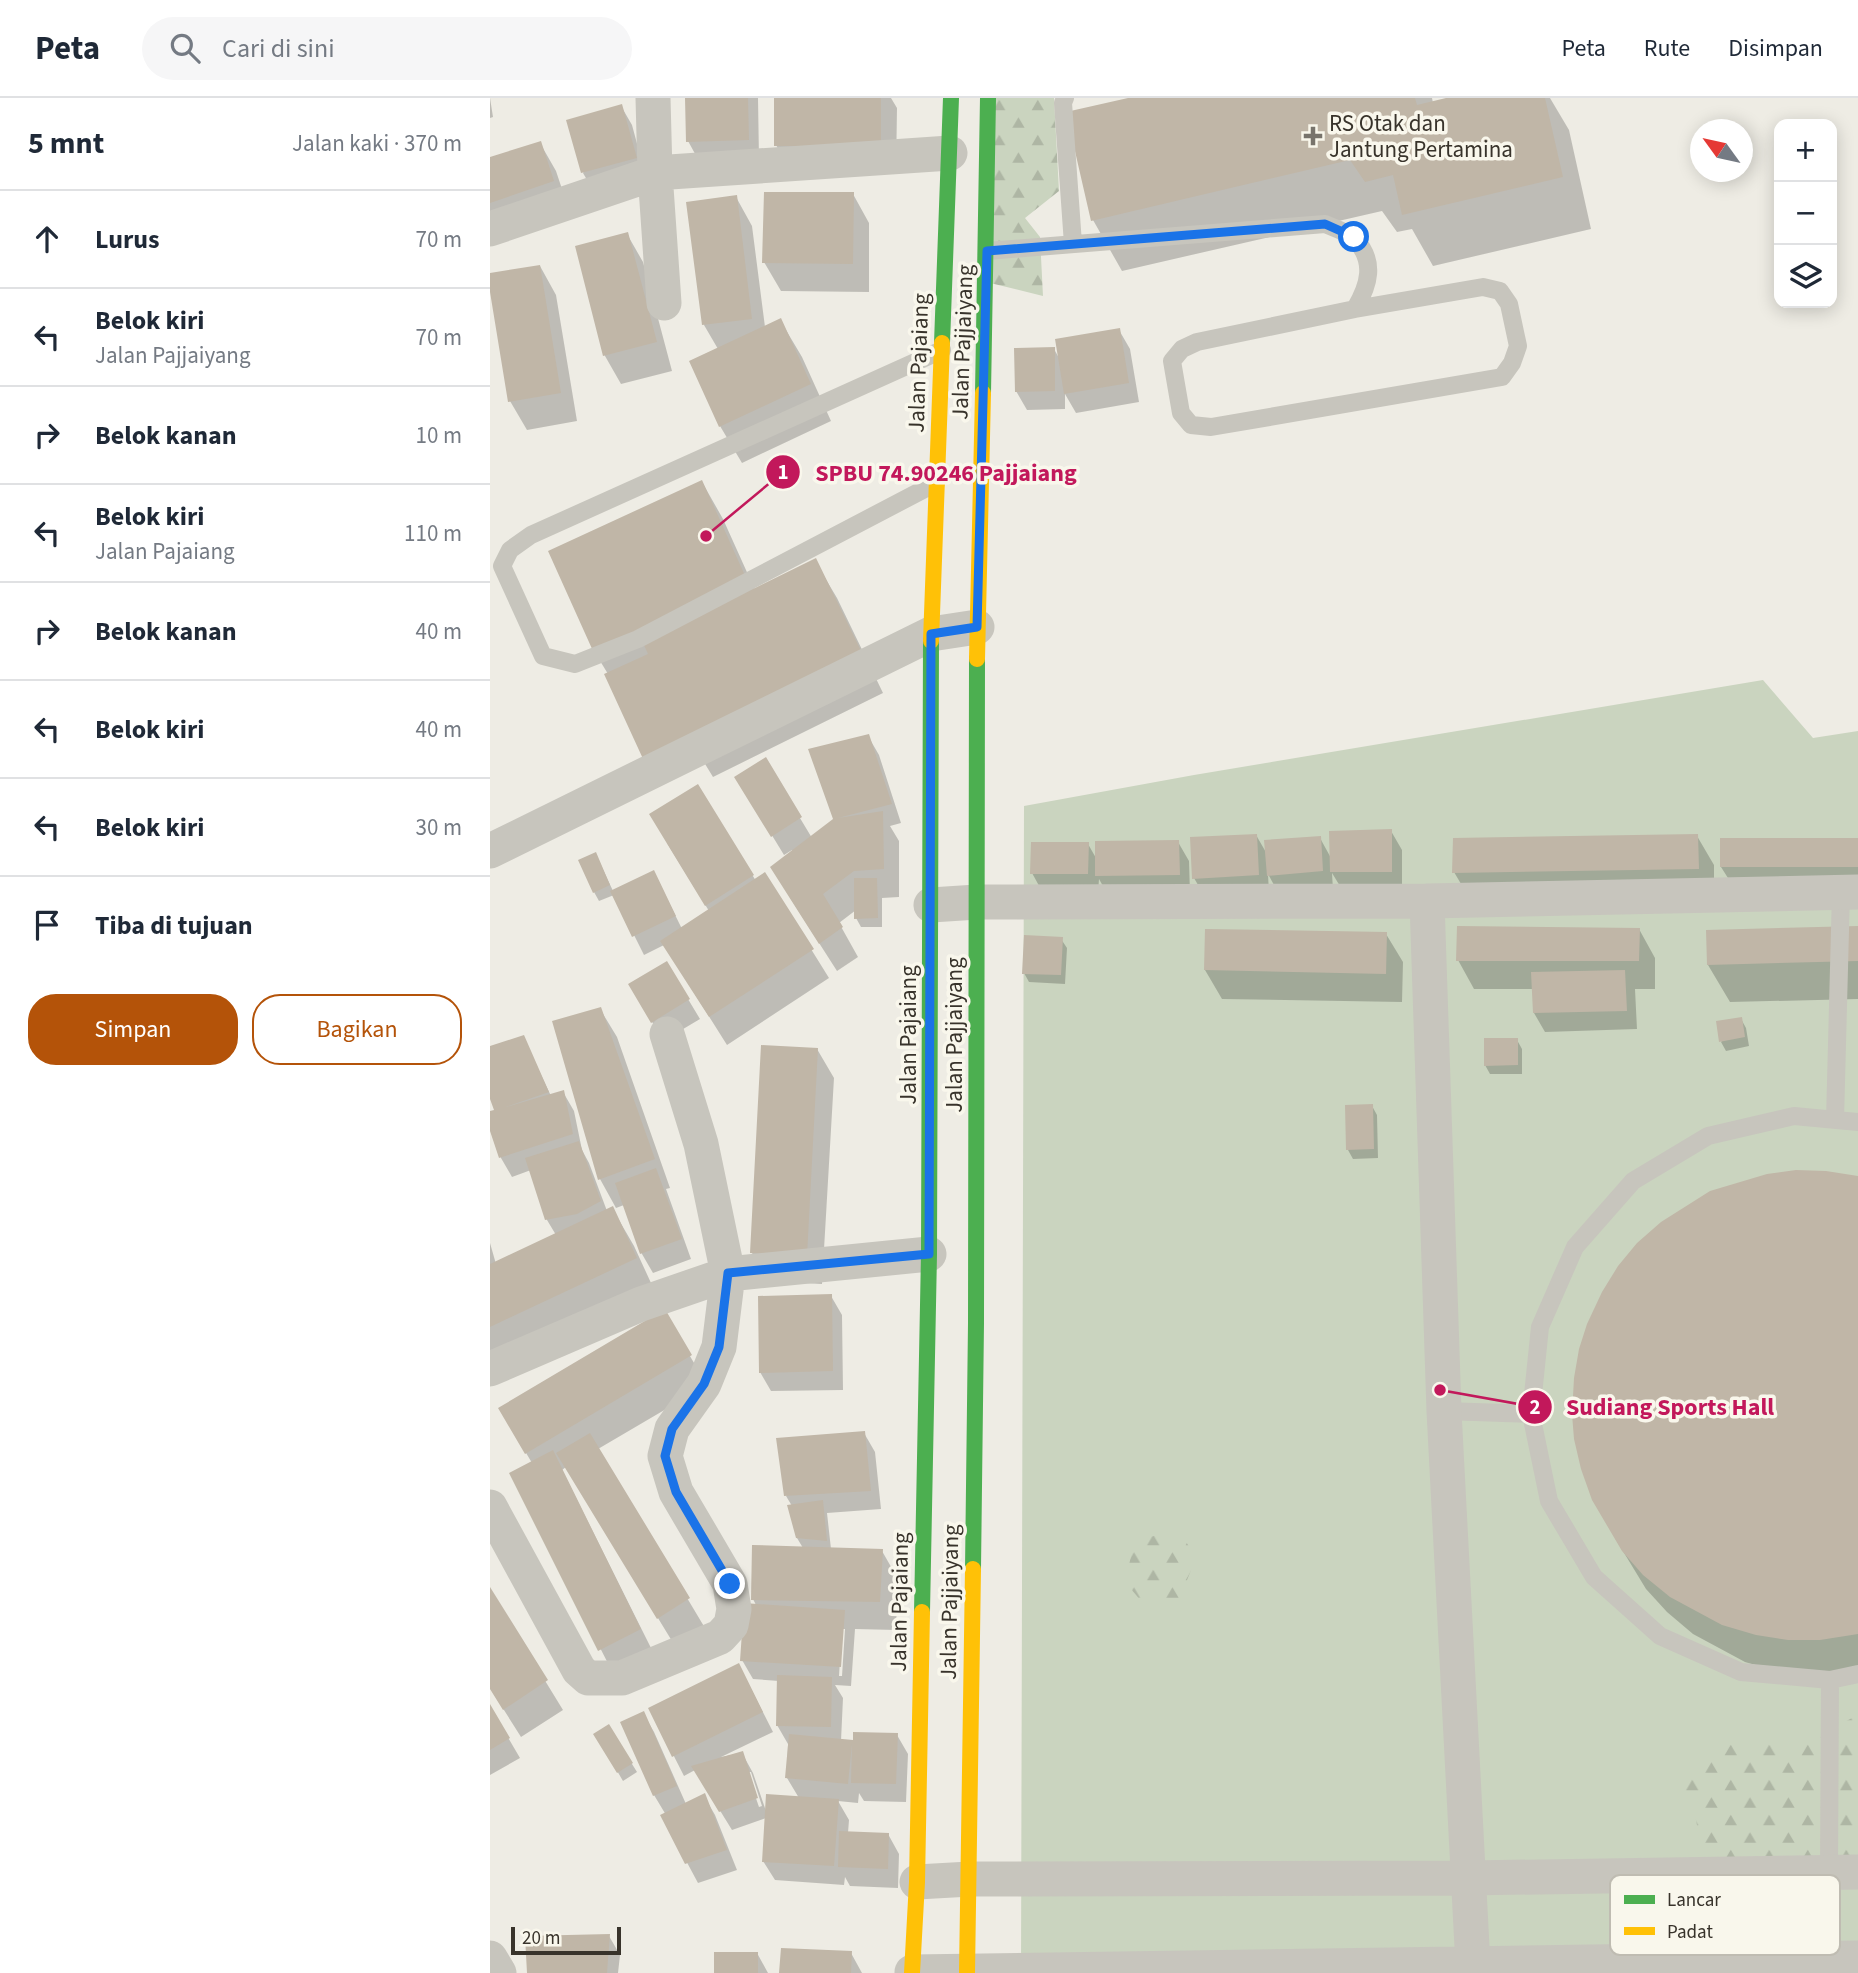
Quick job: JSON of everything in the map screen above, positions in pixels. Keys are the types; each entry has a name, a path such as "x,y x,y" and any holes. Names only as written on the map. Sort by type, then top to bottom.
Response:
{"main road":[{"name":"Jalan Pajaiang","path":"912,1972 917,1882 929,1254 931,634 951,98"},
{"name":"Jalan Pajjaiyang","path":"967,1971 976,1323 977,627 987,251 988,98"}],"street":[{"path":"653,98 664,303"},
{"path":"490,229 655,173 950,153"},
{"path":"490,850 931,634 977,627"},
{"path":"931,905 977,902 1427,901 1849,892"},
{"path":"1427,901 1444,1411 1473,1965"},
{"path":"490,1507 579,1670 588,1678 622,1678 720,1637 731,1625 734,1609 730,1584 676,1492 665,1456 672,1429 704,1384 719,1347 728,1273 701,1144 667,1034"},
{"path":"490,1369 641,1304 728,1273 929,1254"},
{"path":"1656,1875 1844,1872"},
{"path":"917,1882 970,1879 1610,1876"},
{"path":"490,1958 499,1973"},
{"path":"912,1972 1858,1958"}],"lane":[{"path":"1065,98 1063,103 1073,244"},
{"path":"987,251 1325,224 1354,237 1369,262 1367,289 1355,309 1197,342 1182,349 1172,361 1181,413 1191,425 1211,427 1502,377 1512,363 1518,346 1509,304 1500,291 1482,287 1355,309"},
{"path":"936,483 638,639 575,664 543,656 502,566 510,550 531,535 942,350"},
{"path":"1835,1120 1849,892"},
{"path":"1858,1122 1794,1116 1709,1136 1633,1181 1575,1247 1545,1315 1540,1327 1531,1414 1549,1501 1594,1577 1660,1636 1741,1672 1830,1680 1858,1674"},
{"path":"1444,1411 1531,1414"},
{"path":"1830,1680 1844,1872"}],"green space":[{"path":"988,98 1054,98 1059,191 1025,218 1040,237 1043,296 986,282"},
{"path":"1763,680 1813,738 1858,731 1858,1973 1021,1973 1024,806"},
{"path":"1180,1532 1196,1558 1178,1602 1142,1602 1125,1582 1135,1539"},
{"path":"1858,1715 1858,1863 1705,1866 1695,1815 1673,1781 1715,1745 1807,1741"}],"building":[{"path":"685,98 748,98 749,140 686,142"},
{"path":"774,98 881,98 881,146 774,146"},
{"name":"RS Otak dan Jantung Pertamina","path":"1128,98 1415,98 1417,105 1446,98 1545,98 1563,177 1402,215 1393,175 1365,182 1350,160 1091,221 1066,112"},
{"path":"622,104 637,158 581,173 566,120"},
{"path":"541,141 554,181 490,203 490,157"},
{"path":"764,192 854,192 853,264 762,263"},
{"path":"737,195 752,319 702,325 686,202"},
{"path":"628,232 657,342 603,356 575,246"},
{"path":"540,265 561,393 508,402 490,292 490,273"},
{"path":"781,318 811,384 719,427 689,361"},
{"path":"1120,328 1129,383 1064,394 1055,339"},
{"path":"1055,347 1055,391 1015,392 1014,348"},
{"path":"702,480 747,580 593,651 548,551"},
{"path":"816,558 863,655 644,761 604,674 648,654 643,643"},
{"path":"869,734 892,804 838,818 883,811 884,869 854,871 823,894 843,927 819,944 770,867 833,819 808,749"},
{"path":"766,757 802,817 771,837 734,777"},
{"path":"698,784 754,875 705,906 649,814"},
{"path":"1392,829 1392,872 1330,872 1329,831"},
{"path":"1257,834 1259,875 1192,879 1190,837"},
{"path":"1698,834 1699,869 1452,873 1453,838"},
{"path":"1321,836 1323,871 1267,876 1264,840"},
{"path":"1720,838 1858,838 1858,867 1720,867"},
{"path":"1179,840 1180,875 1095,876 1095,841"},
{"path":"1031,842 1089,842 1088,874 1030,874"},
{"path":"596,852 610,885 593,893 578,860"},
{"path":"654,870 676,916 632,937 610,891"},
{"path":"765,872 814,949 709,1017 660,941"},
{"path":"854,878 877,878 878,918 854,919"},
{"path":"1457,926 1640,928 1639,961 1456,961"},
{"path":"1858,926 1858,961 1707,965 1706,930"},
{"path":"1205,929 1387,932 1386,974 1204,970"},
{"path":"1024,935 1063,937 1061,975 1022,974"},
{"path":"667,961 690,999 651,1023 628,984"},
{"path":"1625,970 1627,1011 1533,1013 1531,972"},
{"path":"601,1007 655,1159 598,1180 552,1021"},
{"path":"1742,1017 1745,1037 1719,1042 1716,1021"},
{"path":"524,1035 549,1092 506,1107 564,1090 573,1134 499,1158 490,1131 490,1111 494,1110 490,1099 490,1046"},
{"path":"1484,1038 1518,1038 1518,1065 1484,1066"},
{"path":"761,1045 818,1048 807,1256 750,1253"},
{"path":"1373,1104 1374,1149 1346,1150 1345,1105"},
{"path":"579,1141 601,1201 577,1214 545,1220 525,1158"},
{"path":"656,1168 682,1239 640,1254 615,1183"},
{"path":"1796,1170 1858,1176 1858,1634 1820,1640 1788,1640 1756,1635 1722,1625 1670,1597 1643,1575 1622,1551 1592,1500 1574,1439 1572,1414 1574,1378 1587,1324 1618,1266 1637,1243 1661,1222 1710,1191 1767,1174"},
{"path":"613,1206 637,1258 490,1327 490,1264"},
{"path":"832,1294 833,1371 759,1373 758,1296"},
{"path":"665,1309 692,1355 525,1454 498,1408"},
{"path":"865,1431 871,1491 784,1496 776,1438"},
{"path":"590,1433 690,1598 657,1619 556,1453"},
{"path":"553,1450 641,1629 598,1651 509,1473"},
{"path":"823,1500 827,1541 796,1538 787,1505"},
{"path":"752,1545 883,1549 880,1602 751,1600"},
{"path":"490,1587 548,1680 503,1710 490,1689"},
{"path":"744,1603 845,1610 841,1667 740,1661"},
{"path":"739,1663 763,1712 672,1757 648,1708"},
{"path":"777,1675 832,1677 831,1727 776,1726"},
{"path":"490,1704 510,1738 490,1750"},
{"path":"644,1711 677,1786 653,1796 620,1722"},
{"path":"609,1724 633,1763 617,1773 593,1734"},
{"path":"853,1732 898,1733 896,1784 851,1783 852,1744 848,1784 785,1778 789,1734 853,1740"},
{"path":"743,1751 758,1798 719,1812 691,1766"},
{"path":"705,1793 727,1850 685,1864 660,1815"},
{"path":"766,1794 839,1799 834,1866 762,1862"},
{"path":"839,1831 889,1833 888,1869 838,1867"},
{"path":"610,1934 607,1973 527,1973 525,1936"},
{"path":"781,1948 852,1951 851,1973 779,1973"},
{"path":"714,1952 758,1952 758,1973 714,1973"}],"traffic: fast":[{"path":"942,343 951,98"},
{"path":"983,393 988,98"},
{"path":"922,1612 929,1254 931,641"},
{"path":"973,1569 977,659"}],"traffic: slow":[{"path":"931,641 942,343"},
{"path":"977,659 983,393"},
{"path":"967,1973 973,1569"},
{"path":"912,1973 917,1882 922,1612"}],"place":[{"name":"RS Otak dan Jantung Pertamina","path":"1313,136"},
{"name":"SPBU 74.90246 Pajjaiang","path":"706,536"},
{"name":"Sudiang Sports Hall","path":"1440,1390"}],"route":[{"path":"730,1584 676,1492 665,1456 672,1429 704,1384 719,1347 728,1273 929,1254 931,634 977,627 987,251 1325,224 1354,237"}]}
